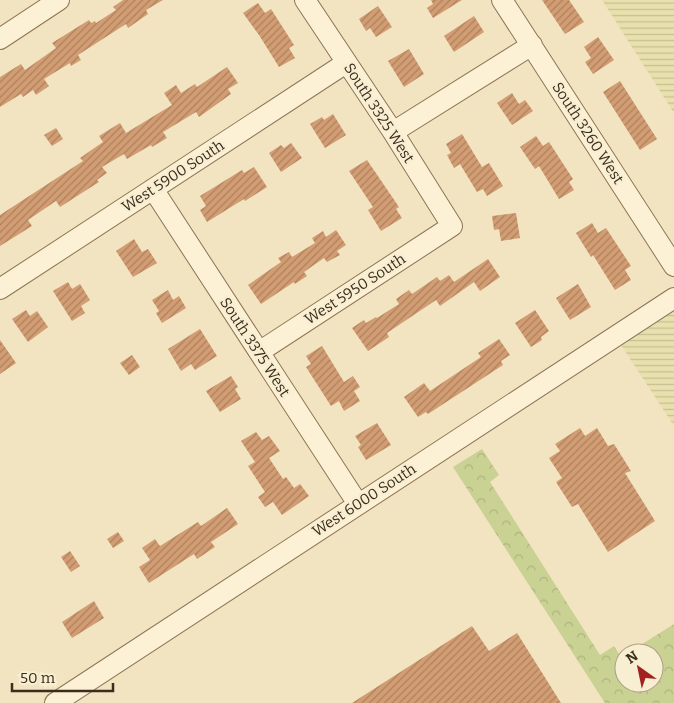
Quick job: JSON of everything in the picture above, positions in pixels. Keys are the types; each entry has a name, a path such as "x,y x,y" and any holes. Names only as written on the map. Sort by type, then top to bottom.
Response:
{"street":[{"path":"0,39 59,0"},
{"name":"South 3325 West","path":"305,0 393,132 452,226"},
{"name":"South 3260 West","path":"502,0 674,266"},
{"path":"393,132 532,45"},
{"name":"West 5900 South","path":"0,289 346,63"},
{"name":"South 3375 West","path":"153,189 358,504"},
{"name":"West 5950 South","path":"259,352 452,226"},
{"name":"West 6000 South","path":"55,703 674,298"}],"shaded area":[{"path":"602,0 674,0 674,113"},
{"path":"674,310 674,426 621,345"}],"green space":[{"path":"482,449 499,475 490,482 600,655 614,646 614,693 664,693 664,643 644,643 674,624 674,703 605,703 453,467"}],"building":[{"path":"123,0 163,0 146,10 148,14 128,28 126,24 78,55 81,60 71,66 70,63 44,79 49,86 36,95 33,90 23,97 21,94 0,107 0,77 21,64 25,70 56,48 52,43 89,20 91,23 95,21 96,23 116,10 113,7"},
{"path":"431,0 462,0 433,18 427,8 433,4"},
{"path":"542,0 569,0 584,22 565,34"},
{"path":"258,3 265,13 271,9 294,45 289,48 295,58 279,67 243,13"},
{"path":"378,6 392,27 376,37 370,28 366,31 359,19"},
{"path":"474,16 484,32 454,52 444,36"},
{"path":"598,37 614,60 593,74 585,62 591,58 584,47"},
{"path":"409,49 424,74 404,87 388,61"},
{"path":"227,67 238,83 228,89 231,94 199,117 196,112 163,132 167,138 152,147 151,145 127,159 124,154 102,167 107,173 97,180 99,182 60,207 56,201 28,220 32,226 0,246 0,215 83,161 80,158 103,142 99,136 120,123 126,133 172,105 164,93 176,85 181,93 195,84 197,87"},
{"path":"620,81 657,139 640,150 603,92"},
{"path":"512,93 519,104 525,100 533,111 512,125 497,103"},
{"path":"333,114 346,135 325,148 310,124 322,117 324,120"},
{"path":"56,128 63,139 52,146 44,135"},
{"path":"462,134 482,167 489,163 503,186 487,196 483,189 477,192 460,164 454,168 447,155 451,153 446,144"},
{"path":"536,136 543,146 549,142 573,179 569,182 574,190 559,199 539,166 535,169 520,147"},
{"path":"291,143 302,158 281,172 269,153 281,145 284,148"},
{"path":"367,160 399,207 396,209 402,218 381,231 368,210 373,207 349,171"},
{"path":"254,167 267,187 207,222 200,210 206,206 200,196 242,170 244,173"},
{"path":"516,213 520,238 501,241 499,229 494,230 492,216"},
{"path":"592,223 598,233 606,228 631,266 625,270 631,280 615,290 593,255 591,257 576,233"},
{"path":"336,230 346,245 337,251 340,255 327,262 324,258 304,272 307,276 295,284 294,282 261,304 248,285 281,262 278,258 289,252 292,257 315,243 312,238 323,231 326,237"},
{"path":"134,239 142,252 148,249 157,263 133,277 116,251"},
{"path":"488,259 500,277 480,291 474,282 440,306 436,300 387,333 389,337 368,351 352,328 364,320 366,323 377,318 399,304 396,299 409,290 412,294 437,277 440,281 449,275 454,282"},
{"path":"68,282 72,289 80,284 90,300 81,306 85,313 72,321 53,291"},
{"path":"578,284 591,307 570,320 556,298"},
{"path":"168,290 173,300 179,296 186,308 162,323 156,313 159,311 152,300"},
{"path":"26,310 30,316 37,311 48,327 28,342 12,319"},
{"path":"535,310 549,331 541,337 542,340 531,347 515,323"},
{"path":"200,329 217,356 195,370 191,364 181,371 168,349"},
{"path":"499,339 510,355 501,361 503,365 428,414 426,412 418,417 404,397 424,383 430,391 481,357 478,353"},
{"path":"0,340 16,363 0,374"},
{"path":"322,346 344,382 353,376 360,387 354,391 360,401 344,411 339,401 331,406 306,367 311,364 306,356"},
{"path":"132,355 140,367 129,375 120,363"},
{"path":"231,376 238,387 235,389 241,399 220,412 206,391"},
{"path":"377,423 391,445 366,460 358,447 361,445 355,436"},
{"path":"580,428 585,436 597,428 608,446 614,444 631,471 625,473 655,521 608,552 578,504 572,507 556,482 562,478 549,458 560,451 555,444"},
{"path":"256,432 262,440 269,436 280,451 269,458 283,479 286,477 294,488 300,484 309,496 282,515 273,502 265,507 258,497 265,492 248,466 255,462 241,441"},
{"path":"227,508 238,524 211,542 215,547 197,559 194,554 149,583 139,567 150,560 142,548 155,539 160,546 198,522 201,526"},
{"path":"118,532 124,541 113,548 107,539"},
{"path":"70,551 80,566 71,572 61,557"},
{"path":"94,601 104,618 72,638 62,622"},
{"path":"472,626 489,651 517,633 561,703 352,703"}]}
